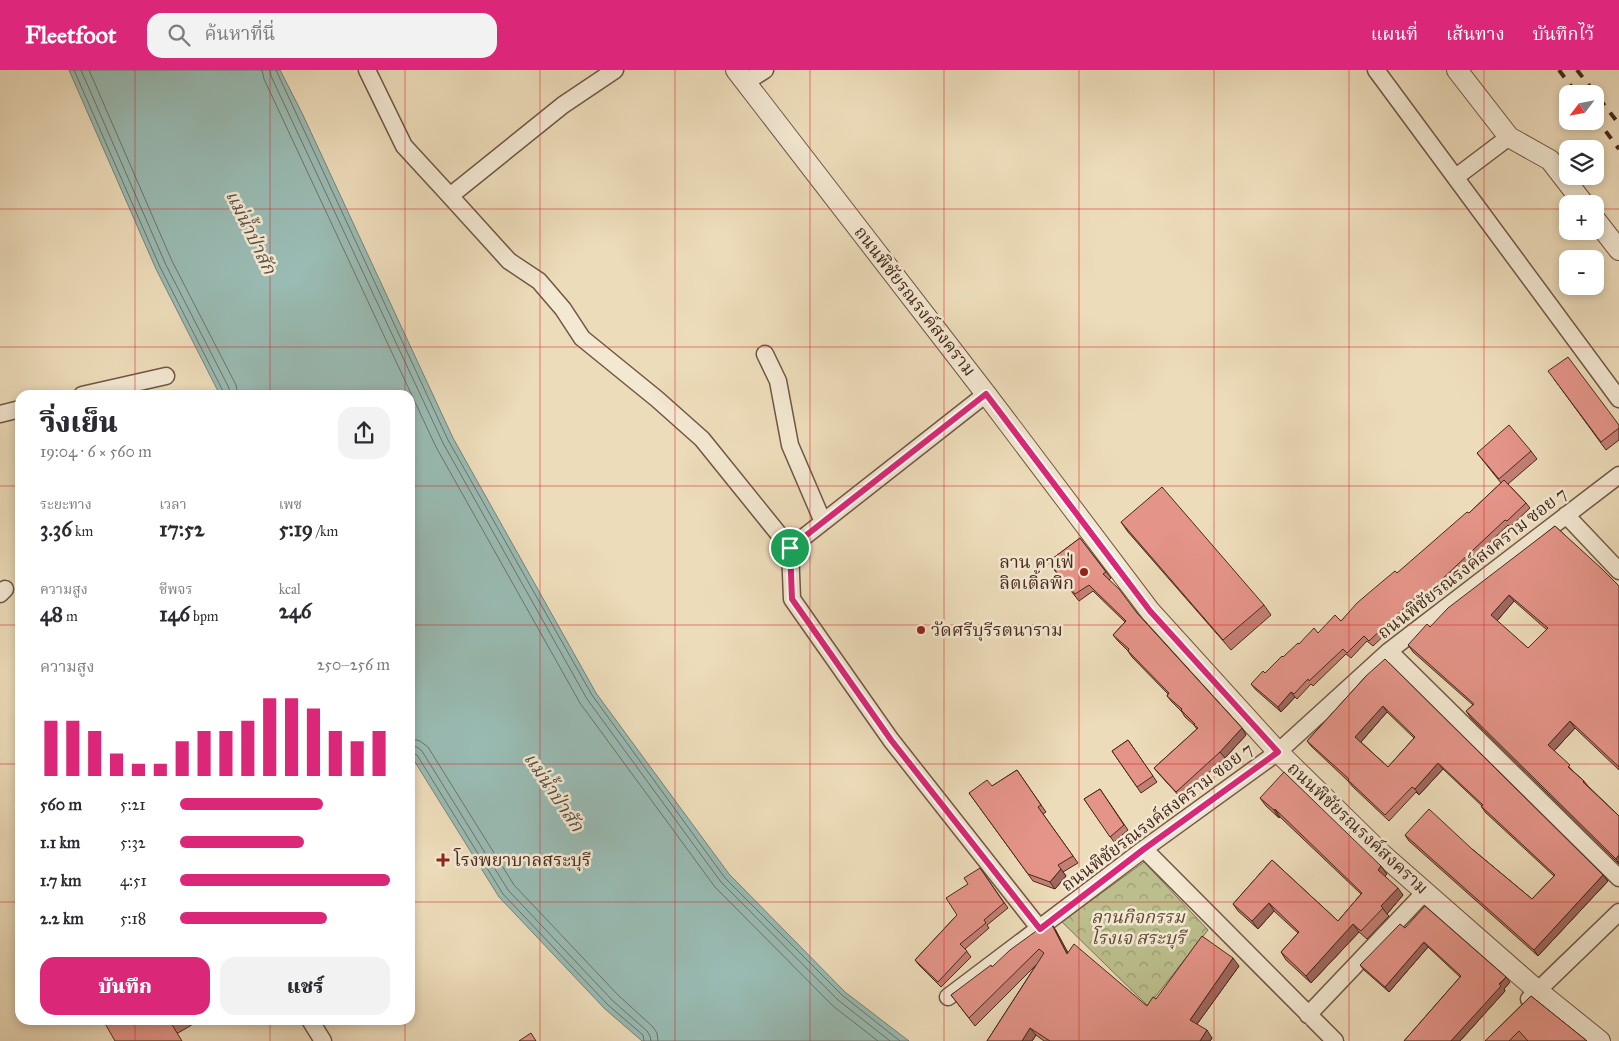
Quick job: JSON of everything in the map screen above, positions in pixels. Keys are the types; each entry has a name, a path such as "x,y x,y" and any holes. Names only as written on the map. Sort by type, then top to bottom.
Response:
{"street":[{"path":"367,70 404,146 509,261 539,281 563,309 582,338 657,399 702,439 790,548 792,599 891,740 1040,929"},
{"path":"450,196 563,105 615,70"},
{"path":"741,76 765,70"},
{"path":"1376,70 1619,398"},
{"path":"1457,70 1509,138 1550,160 1577,195"},
{"name":"ถนนพิชัยรณรงค์สงคราม","path":"741,76 986,394 1150,611 1278,752 1382,855 1600,1041"},
{"path":"1456,177 1509,138"},
{"path":"1604,230 1619,250"},
{"path":"765,354 778,381 790,445 823,522"},
{"path":"104,390 166,376"},
{"path":"790,548 986,394"},
{"path":"0,414 15,410"},
{"name":"ถนนพิชัยรณรงค์สงคราม ซอย 7","path":"948,997 1144,849 1278,752 1389,651 1619,475"},
{"path":"1566,516 1619,571"},
{"path":"1389,651 1619,878"},
{"path":"1144,849 1335,1041"},
{"path":"1308,1015 1425,892"},
{"path":"1519,1010 1619,912"},
{"path":"313,1025 323,1041"}],"green space":[{"name":"ลานกิจกรรม โรงเจ สระบุรี","path":"1144,862 1208,930 1148,1006 1062,922"}],"water":[{"name":"แม่น้ำป่าสัก","path":"69,70 280,70 302,113 453,438 596,693 729,874 845,992 909,1041 642,1041 605,1009 499,897 415,762 415,390 217,390 156,269"}],"building":[{"path":"1568,357 1619,425 1619,428 1601,442 1548,371"},
{"path":"1509,425 1531,451 1499,479 1477,453"},
{"path":"1504,480 1526,503 1507,521 1505,520 1439,582 1421,597 1419,595 1369,641 1364,636 1347,653 1343,649 1309,681 1308,679 1294,694 1291,692 1278,707 1251,684 1263,671 1265,673 1282,656 1299,644 1314,628 1318,633 1335,615 1341,621 1357,603 1395,571 1397,573 1467,512 1469,513"},
{"path":"1162,487 1264,605 1223,640 1121,522"},
{"path":"1555,526 1619,586 1619,767 1570,721 1548,745 1619,816 1619,855 1616,859 1466,711 1474,704 1408,645 1427,624 1430,627 1448,608","holes":["1509,595 1548,628 1528,648 1491,615"]},
{"path":"1080,538 1106,572 1103,574 1119,589 1137,613 1242,728 1220,752 1176,792 1154,768 1198,728 1182,709 1167,696 1169,693 1128,651 1129,649 1113,635 1126,621 1089,585 1075,594 1048,562"},
{"path":"1385,659 1603,875 1534,950 1405,835 1429,809 1472,849 1532,899 1555,875 1438,763 1415,789 1412,787 1385,815 1307,741 1367,675","holes":["1383,706 1415,737 1388,767 1355,737"]},
{"path":"1128,740 1153,776 1137,787 1112,751"},
{"path":"1017,770 1041,805 1038,807 1073,856 1058,865 1061,869 1050,882 1028,874 969,793 987,780 992,786"},
{"path":"1284,772 1381,866 1378,870 1398,888 1381,906 1383,908 1361,931 1353,924 1306,976 1281,952 1299,932 1269,903 1252,921 1233,904 1272,860 1338,921 1362,893 1275,809 1260,798"},
{"path":"1100,789 1124,825 1110,837 1084,799"},
{"path":"980,868 1004,903 984,920 986,923 960,944 967,951 938,982 915,960 957,915 946,898 968,884 964,878"},
{"path":"1425,906 1506,977 1499,984 1501,986 1451,1041 1404,1041 1461,976 1424,942 1385,987 1360,965 1400,924 1405,928"},
{"path":"1050,921 1067,954 1074,944 1147,1006 1153,997 1156,999 1202,936 1233,958 1190,1020 1207,1030 1200,1041 1050,1041 1030,1028 1022,1041 987,1041 1044,953 1039,949 969,1018 951,995 991,965 992,967 1010,950"},
{"path":"1531,996 1587,1041 1528,1041 1519,1031 1509,1041 1485,1041"},
{"path":"106,1025 172,1025 182,1041 115,1041"},
{"path":"531,1033 536,1041 519,1041"}],"railway":[{"path":"1559,70 1570,85"},
{"path":"1577,70 1619,124"},
{"path":"1604,129 1619,149"}],"place":[{"name":"ลาน คาเฟ่ ลิตเติ้ลพิก","path":"1084,572"},
{"name":"วัดศรีบุรีรตนาราม","path":"921,630"},
{"name":"โรงพยาบาลสระบุรี","path":"443,860"}],"route":[{"path":"986,394 1150,611 1278,752 1144,849 1040,929 891,740 792,599 790,548 986,394"}]}
